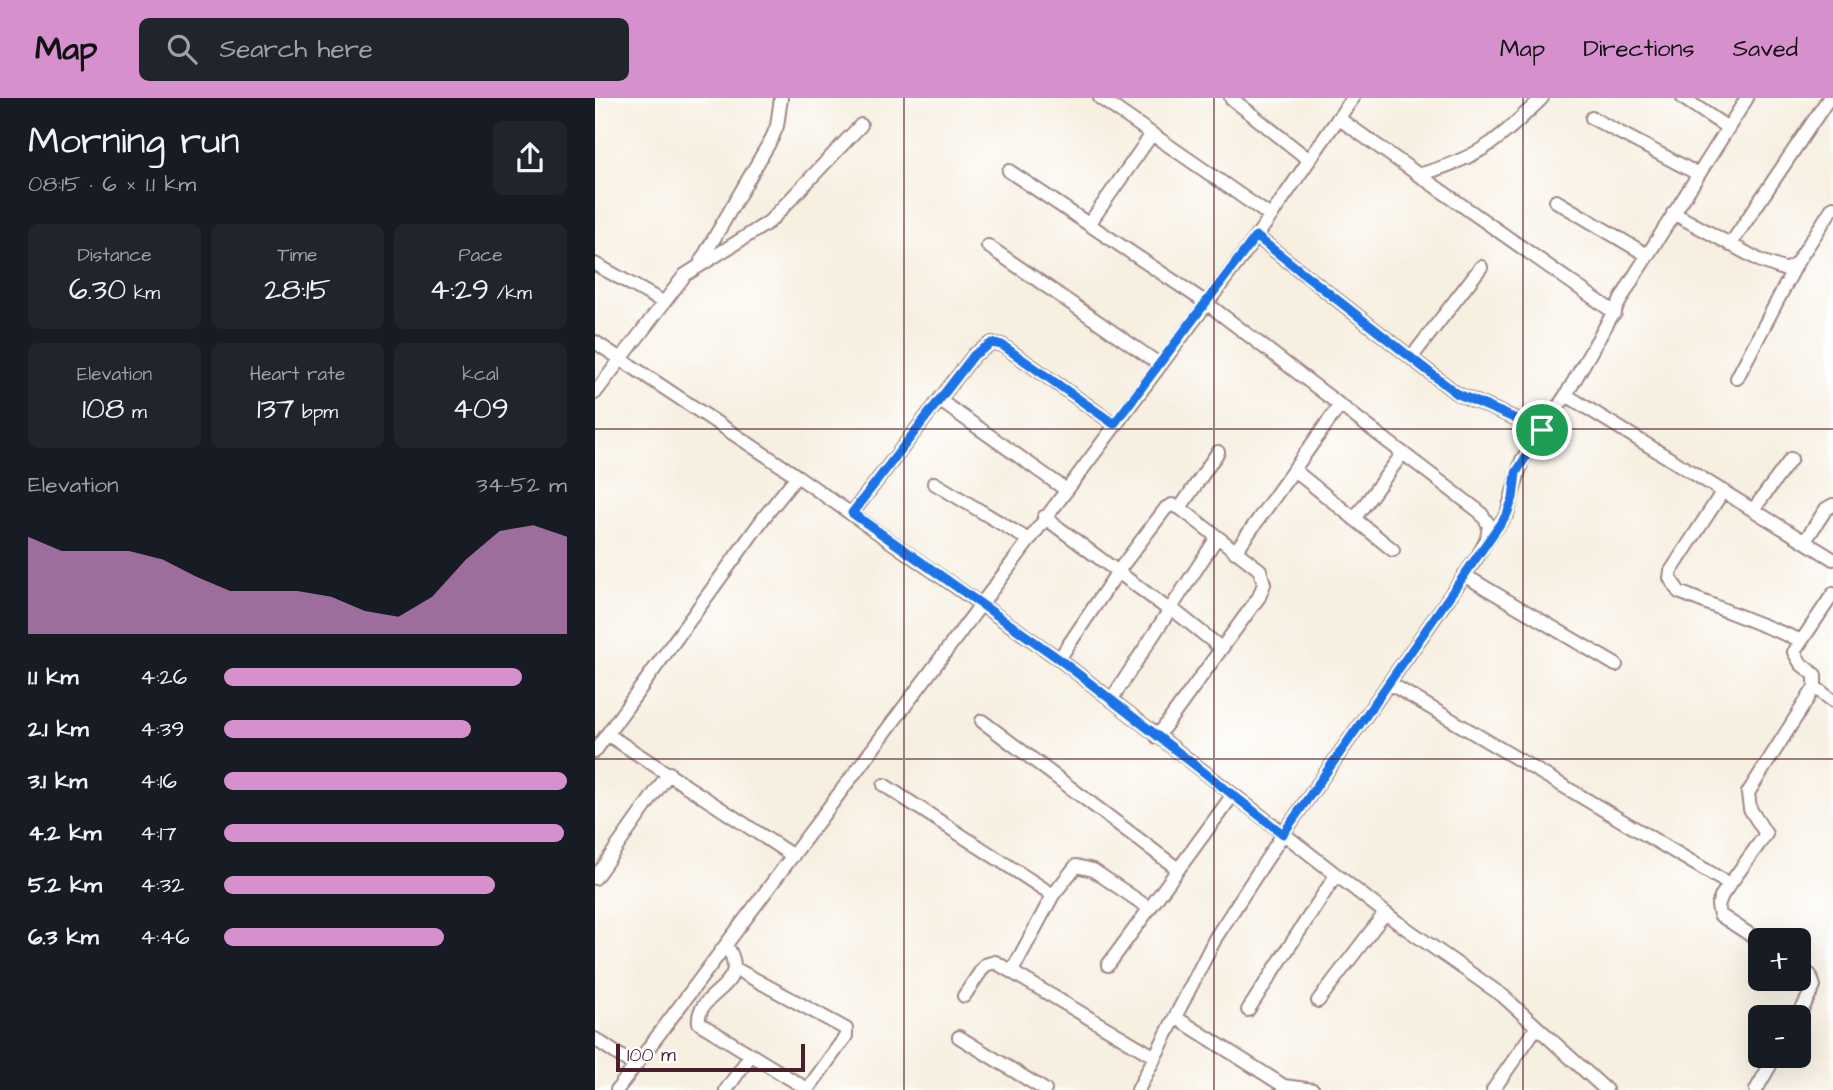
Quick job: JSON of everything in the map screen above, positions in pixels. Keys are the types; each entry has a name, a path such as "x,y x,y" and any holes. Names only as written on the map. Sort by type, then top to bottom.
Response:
{"street":[{"path":"699,265 778,126 781,98"},
{"path":"1100,98 1269,215"},
{"path":"1231,98 1308,159"},
{"path":"617,1090 793,856 979,601 1256,236 1353,98"},
{"path":"1418,175 1461,163 1480,153 1542,98"},
{"path":"1683,98 1727,128"},
{"path":"1142,1088 1216,937 1283,834 1507,514 1513,498 1516,473 1566,395 1647,255 1747,98"},
{"path":"1730,245 1829,98"},
{"path":"1338,118 1615,313"},
{"path":"1592,118 1698,174"},
{"path":"595,393 685,275 769,222 861,125"},
{"path":"1089,224 1152,134"},
{"path":"1009,171 1205,302 1480,512 1489,524 1487,539"},
{"path":"1556,201 1647,255"},
{"path":"1737,378 1796,264 1833,207"},
{"path":"1673,214 1775,268 1786,270 1796,264"},
{"path":"1256,236 1468,400 1542,430"},
{"path":"988,246 1159,364"},
{"path":"595,264 663,302"},
{"path":"1411,358 1481,267"},
{"path":"595,342 852,513 1059,659 1385,913 1494,989 1606,1090"},
{"path":"852,513 974,355 992,343 1002,345 1114,424"},
{"path":"1566,395 1833,559"},
{"path":"939,400 1065,489"},
{"path":"1235,552 1340,405"},
{"path":"1180,508 1219,452"},
{"path":"1355,519 1403,453"},
{"path":"1753,510 1791,459"},
{"path":"1294,470 1393,550"},
{"path":"595,751 765,516 797,476"},
{"path":"933,483 1027,539"},
{"path":"1723,491 1671,571 1673,586 1679,592 1800,640"},
{"path":"1059,659 1119,570 1166,508 1172,505 1180,508 1260,570 1264,584 1259,597 1157,737"},
{"path":"1805,541 1826,509 1833,505"},
{"path":"1044,517 1119,570 1165,607 1171,608 1221,648"},
{"path":"1111,700 1216,538"},
{"path":"1464,575 1616,664"},
{"path":"1748,933 1720,915 1719,901 1766,834 1750,809 1748,793 1815,687 1815,675 1795,657 1796,647 1833,594"},
{"path":"1389,682 1729,884"},
{"path":"1815,687 1833,701"},
{"path":"982,721 1178,869"},
{"path":"607,734 793,856"},
{"path":"595,878 669,773"},
{"path":"884,785 1053,895"},
{"path":"1108,965 1232,796"},
{"path":"1012,971 1053,895 1069,871 1076,866 1085,866 1149,908"},
{"path":"1248,1010 1336,875"},
{"path":"1318,1001 1385,913"},
{"path":"726,945 734,959 734,968 728,981 702,1009 699,1020 705,1028 807,1090 846,1036 846,1028 734,968"},
{"path":"964,996 988,962 995,961 1155,1057"},
{"path":"1804,1005 1814,986 1811,978"},
{"path":"1175,1017 1281,1084 1313,1090"},
{"path":"1493,1090 1536,1028"},
{"path":"959,1037 1045,1090"},
{"path":"595,1039 635,1066"},
{"path":"726,1090 750,1056"},
{"path":"1756,1090 1769,1068"}],"route":[{"path":"1256,236 1456,393 1542,430 1516,473 1513,498 1507,514 1283,834 1059,659 852,513 974,355 992,343 1002,345 1114,424 1256,236"}]}
